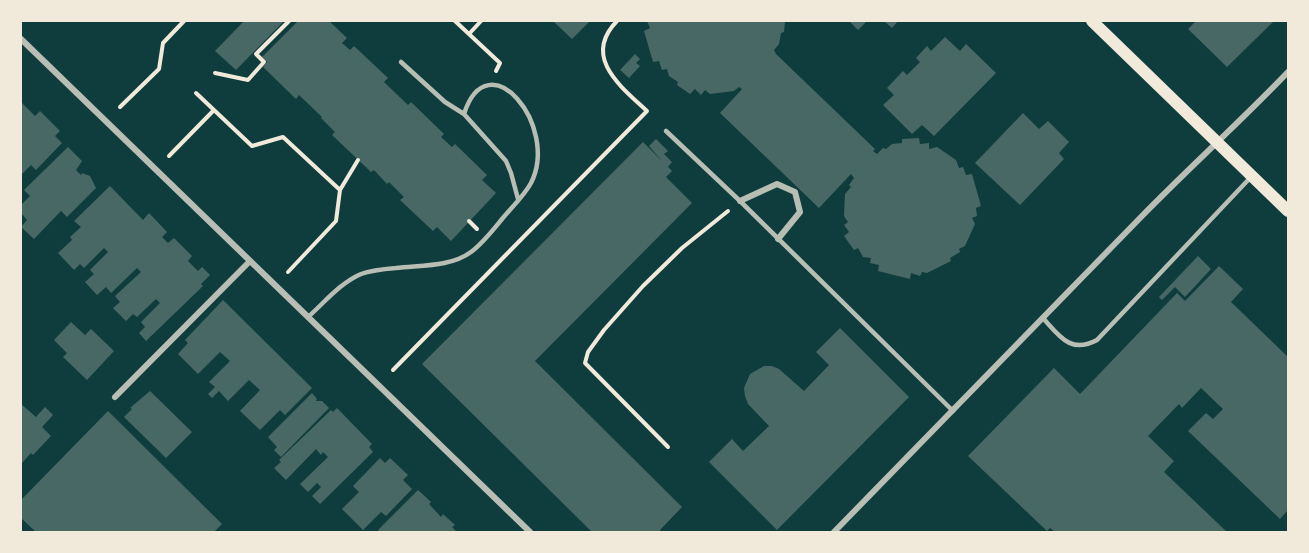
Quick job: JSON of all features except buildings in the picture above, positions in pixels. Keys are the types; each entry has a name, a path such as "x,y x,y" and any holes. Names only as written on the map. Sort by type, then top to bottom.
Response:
{"main road":[{"path":"1092,21 1288,211"}],"street":[{"path":"21,39 530,532"},
{"path":"834,532 1288,72"},
{"path":"740,201 777,184 795,192 800,213 778,239"},
{"path":"115,397 250,261"}],"lane":[{"path":"401,62 445,102 464,114 506,161 518,199"},
{"path":"308,317 347,281 361,274 376,270 454,261 471,253 530,184 536,165 538,146 534,126 516,98 504,87 489,85 479,89 468,100 464,114"},
{"path":"666,131 953,411"},
{"path":"1043,318 1071,345 1079,347 1097,340 1252,176"}],"path":[{"path":"120,107 159,69 163,43 184,21"},
{"path":"215,73 248,80 264,62 256,54 289,21"},
{"path":"455,21 500,63 489,85"},
{"path":"469,34 481,21"},
{"path":"393,370 647,111 608,70 604,62 602,46 610,28 617,21"},
{"path":"196,93 252,146 283,137 340,190"},
{"path":"170,156 214,110"},
{"path":"288,272 336,221 340,190 358,160"},
{"path":"668,447 585,363 588,352 604,330 682,248 740,201"}]}
